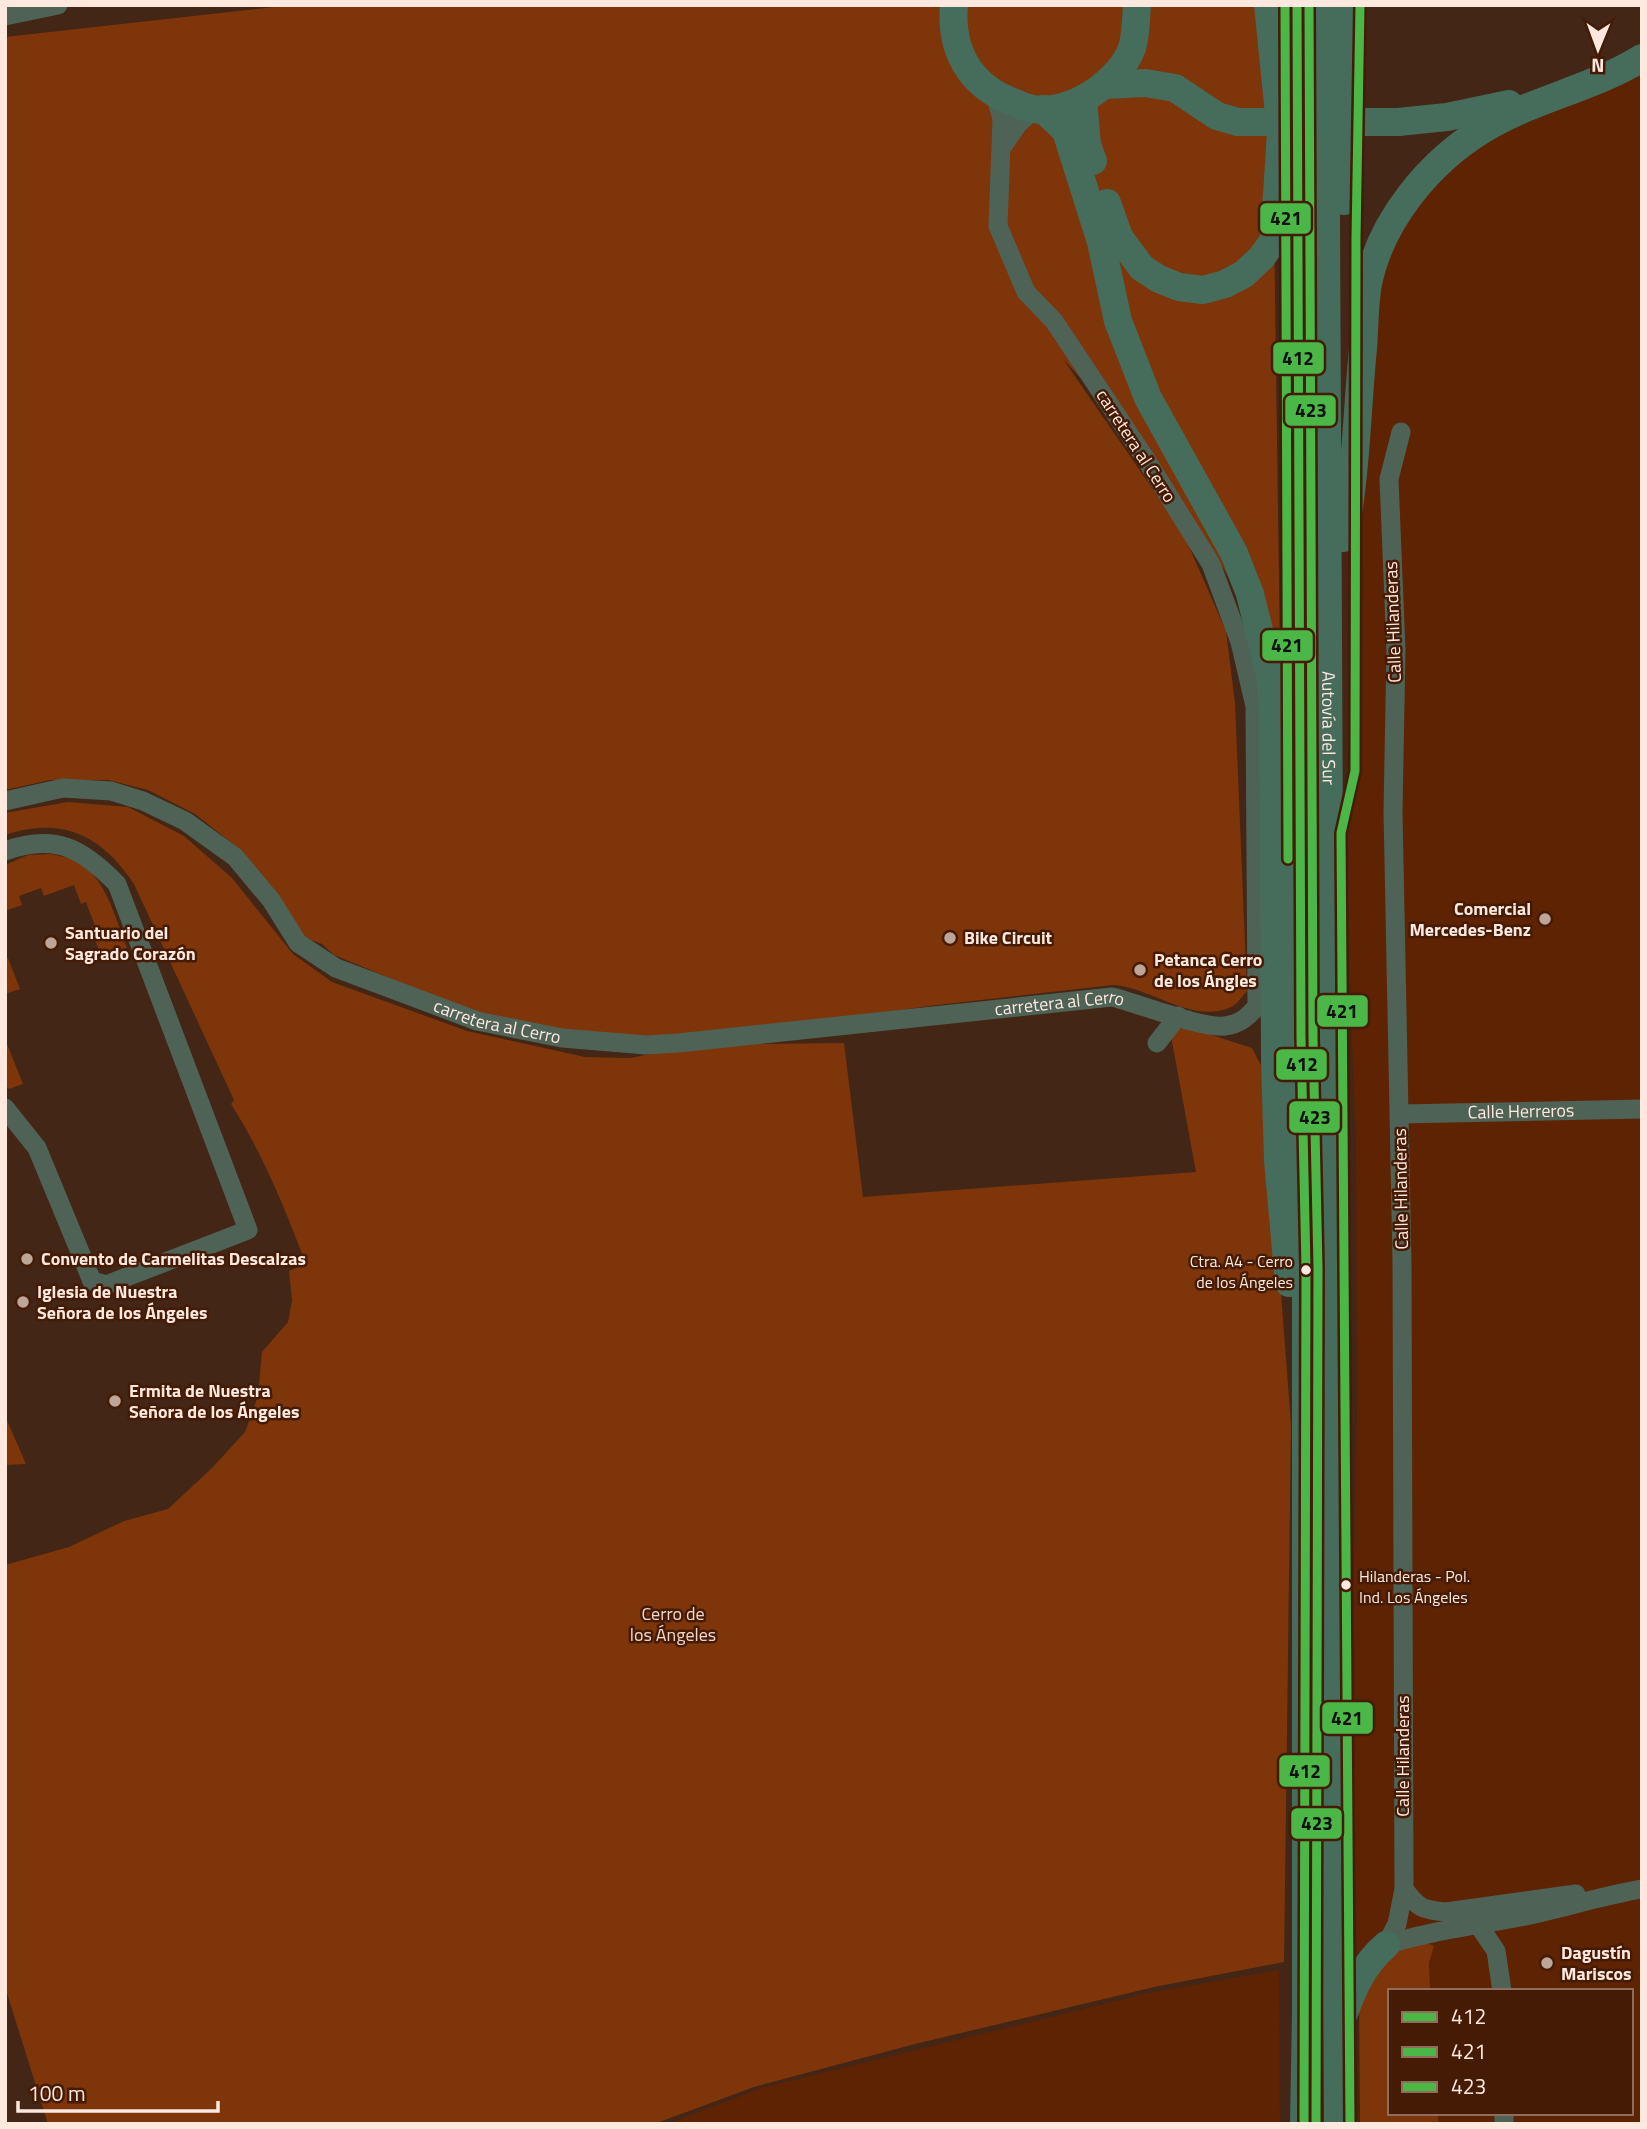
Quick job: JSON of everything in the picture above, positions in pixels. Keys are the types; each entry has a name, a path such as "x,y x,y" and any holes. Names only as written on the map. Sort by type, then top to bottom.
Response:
{"highway":[{"path":"954,5 952,22 955,43 973,77 995,94 1038,109 1066,131 1101,242 1118,321 1148,398 1234,553 1251,594 1270,674 1273,712 1278,1161 1294,1369 1305,1441"},
{"path":"1138,5 1132,48 1119,70 1095,92 1087,145 1119,237 1130,254 1142,268 1159,279 1179,287 1203,290 1225,284 1244,274 1261,258 1274,240 1281,133 1268,5"},
{"name":"Autovía del Sur","path":"1297,5 1301,1009 1306,1268 1307,2011 1304,2124"},
{"name":"Autovía del Sur","path":"1325,5 1338,2124"},
{"path":"1329,832 1343,771 1344,238 1348,5"},
{"path":"1038,109 1056,107 1095,92 1145,83 1175,88 1217,116 1238,122 1398,122 1479,112 1521,101 1642,56"},
{"path":"1344,538 1353,492 1369,280 1380,245 1399,211 1422,181 1450,153 1482,130 1522,110 1616,74 1642,56"},
{"path":"1339,2026 1359,1977 1373,1956 1386,1945"}],"street":[{"path":"5,16 58,5"},
{"name":"carretera al Cerro","path":"5,801 63,788 111,791 143,801 185,821 235,857 271,900 298,943 336,968 477,1021 562,1038 646,1045 678,1043 1112,997 1224,1026 1245,1020 1257,1006 1255,705 1240,642 1212,564 1054,321 1026,292 998,226 1002,119 995,94"},
{"path":"1002,147 1018,124 1038,109"},
{"name":"Calle Hilanderas","path":"1386,1945 1396,1924 1404,1889 1400,1114 1393,811 1396,650 1389,479 1401,432"},
{"path":"5,851 25,844 66,845 95,861 117,884 248,1230 106,1285 92,1281 37,1148 5,1108"},
{"path":"1157,1043 1178,1016"},
{"name":"Calle Herreros","path":"1400,1114 1642,1109"},
{"path":"1404,1889 1415,1905 1427,1910 1481,1916"},
{"path":"1386,1945 1481,1916 1569,1894 1602,1896 1642,1889"},
{"path":"1481,1916 1496,1951 1502,1989"}],"shaded area":[{"path":"1642,71 1642,2124 1439,2124 1437,2115 1633,2115 1633,1989 1430,1989 1429,1963 1434,1946 1357,1962 1351,1709 1357,1412 1356,1150 1346,887 1349,694 1363,441 1377,305 1392,245 1434,176 1487,141"},
{"path":"1279,1970 1280,2124 667,2124 761,2088 1148,1993"}],"green space":[{"path":"293,5 1271,5 1280,657 1146,448 1063,359 1183,533 1226,631 1235,703 1247,991 1236,1004 1217,1011 1202,1011 1113,985 929,1006 678,1043 581,1034 479,1015 334,955 322,944 300,936 242,851 195,814 148,790 108,780 50,780 5,790 5,37"},
{"name":"Cerro de los Ángeles","path":"68,802 128,807 184,836 232,878 293,954 332,982 467,1031 585,1057 630,1058 694,1045 844,1043 863,1197 1196,1172 1171,1036 1175,1023 1252,1048 1264,1071 1291,1424 1284,1962 1154,1987 915,2044 754,2087 654,2124 48,2124 5,1987 5,1565 69,1547 124,1521 168,1509 212,1468 245,1432 258,1396 262,1352 288,1322 292,1301 289,1271 306,1264 273,1182 231,1104 234,1100 134,884 108,853 79,834 63,829 45,828 5,835 5,813"},
{"path":"52,854 74,860 94,876 108,898 127,948 102,957 90,928 95,926 86,902 81,904 74,885 44,896 41,888 19,896 22,905 5,911 5,865 28,855"},
{"path":"8,958 20,989 5,994 5,959"},
{"path":"5,1039 23,1084 9,1089 5,1085"},
{"path":"5,1416 26,1464 5,1465"},
{"path":"1427,1943 1434,1946 1429,1963 1430,1989 1388,1989 1388,2115 1437,2115 1439,2124 1360,2124 1359,1992 1391,1953"}],"transit line":[{"name":"421","path":"1285,5 1288,859"},
{"name":"412","path":"1297,5 1301,1037 1306,1268 1304,2124"},
{"name":"423","path":"1309,5 1313,1037 1318,1268 1316,2124"},
{"name":"421","path":"1350,2124 1341,833 1355,771 1356,238 1360,5"}],"place":[{"name":"Comercial Mercedes-Benz","path":"1545,919"},
{"name":"Bike Circuit","path":"950,938"},
{"name":"Santuario del Sagrado Corazón","path":"51,943"},
{"name":"Petanca Cerro de los Ángles","path":"1140,970"},
{"name":"Convento de Carmelitas Descalzas","path":"27,1259"},
{"name":"Ctra. A4 - Cerro de los Ángeles","path":"1306,1270"},
{"name":"Iglesia de Nuestra Señora de los Ángeles","path":"23,1302"},
{"name":"Ermita de Nuestra Señora de los Ángeles","path":"115,1401"},
{"name":"Hilanderas - Pol. Ind. Los Ángeles","path":"1346,1585"},
{"name":"Dagustín Mariscos","path":"1547,1963"}]}
